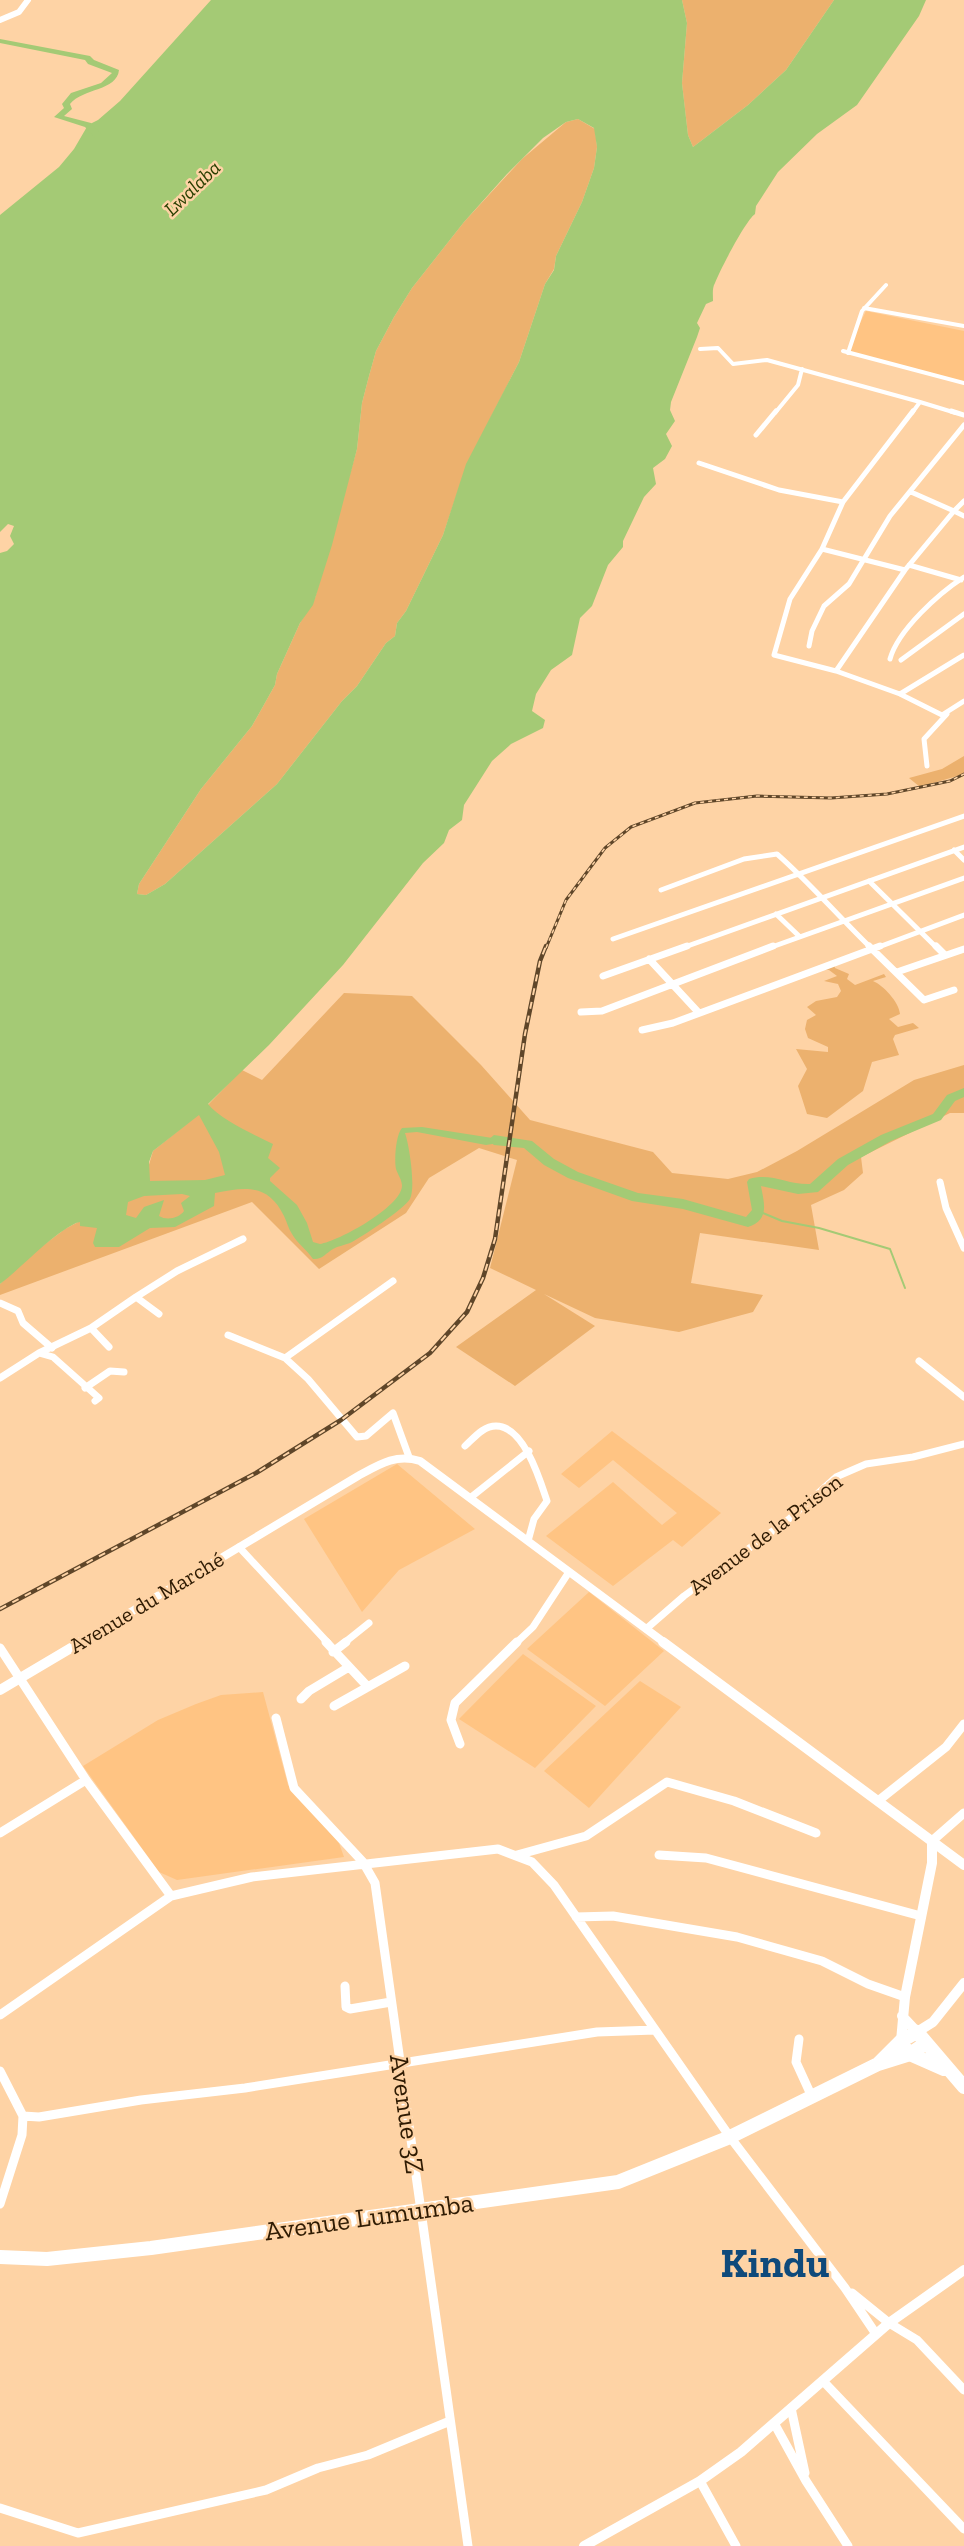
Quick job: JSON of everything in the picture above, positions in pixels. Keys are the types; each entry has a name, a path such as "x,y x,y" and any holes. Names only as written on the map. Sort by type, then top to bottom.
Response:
{"main road":[{"path":"0,20 19,12 28,0"},
{"path":"878,2064 917,2032 947,2070 964,2087"},
{"path":"902,2042 910,2054 947,2070"},
{"path":"878,2064 910,2054 926,2043"},
{"name":"Avenue Lumumba","path":"0,2257 47,2259 151,2248 618,2182 730,2137 878,2064"}],"street":[{"path":"886,285 876,299 864,308 845,352 964,383"},
{"path":"864,308 964,326"},
{"path":"700,349 718,348 733,364 767,360 964,415"},
{"path":"756,435 798,385 802,369"},
{"path":"920,402 843,502 822,549 791,598 773,654 836,671 900,694 942,715 947,714"},
{"path":"809,646 812,632 824,606 849,584 890,516 964,424"},
{"path":"699,463 779,490 843,502"},
{"path":"911,492 964,516"},
{"path":"836,671 905,570 964,501"},
{"path":"822,549 905,570"},
{"path":"909,565 963,579"},
{"path":"890,659 893,648 910,626 947,588 963,579"},
{"path":"901,660 964,614"},
{"path":"900,694 964,655"},
{"path":"927,765 924,739 947,714 964,701"},
{"path":"613,939 964,816"},
{"path":"603,975 964,847"},
{"path":"954,850 964,860"},
{"path":"661,890 744,859 773,853 801,875 820,898 925,1000 954,990"},
{"path":"581,1012 602,1011 842,920 964,878"},
{"path":"869,881 945,955"},
{"path":"776,914 799,936"},
{"path":"642,1030 699,1013 964,915"},
{"path":"897,972 964,949"},
{"path":"649,959 699,1013"},
{"path":"940,1182 946,1208 964,1248"},
{"path":"0,1378 39,1353 91,1328 177,1271 243,1239"},
{"path":"285,1358 393,1281"},
{"path":"136,1297 159,1314"},
{"path":"0,1303 19,1312 23,1323 52,1348"},
{"path":"91,1328 109,1347"},
{"path":"228,1335 285,1358 308,1379 357,1437 366,1436 393,1413 409,1457 420,1461 964,1865"},
{"path":"39,1353 53,1357 99,1398 95,1401"},
{"path":"919,1361 962,1393"},
{"path":"86,1388 110,1371 124,1372"},
{"path":"465,1446 484,1429 497,1426 507,1430 529,1451 547,1501 534,1519 528,1541"},
{"name":"Avenue de la Prison","path":"646,1629 684,1596 789,1519 836,1477 866,1464 914,1457 964,1444"},
{"path":"470,1498 529,1451"},
{"name":"Avenue du Marché","path":"0,1690 388,1459 409,1457"},
{"path":"239,1547 333,1652 368,1687"},
{"path":"460,1744 450,1718 450,1708 459,1696 533,1627 569,1572"},
{"path":"333,1652 369,1623"},
{"path":"0,1648 86,1780 171,1896"},
{"path":"334,1706 405,1666"},
{"path":"301,1699 309,1691 349,1667"},
{"name":"Avenue 3Z","path":"276,1718 292,1785 363,1862 375,1883 468,2546"},
{"path":"878,1802 891,1786 949,1747 964,1724"},
{"path":"0,1833 86,1780"},
{"path":"515,1856 586,1836 667,1782 734,1801 816,1833"},
{"path":"902,2042 902,2016 932,1863 932,1841 964,1813"},
{"path":"0,2015 171,1896 252,1877 489,1848 532,1862 554,1884 730,2137 845,2288 876,2334"},
{"path":"659,1855 706,1858 921,1916"},
{"path":"576,1917 613,1916 737,1937 822,1960 868,1984 905,1997"},
{"path":"902,2016 917,2032 933,2022 964,1983"},
{"path":"345,1986 348,2008 391,2002"},
{"path":"926,2043 933,2022"},
{"path":"23,2116 39,2117 141,2100 245,2088 597,2032 655,2030"},
{"path":"800,2039 794,2050 796,2065 812,2097"},
{"path":"0,2071 23,2116 22,2135 0,2204"},
{"path":"584,2546 700,2481 741,2452 889,2323 964,2270"},
{"path":"845,2288 889,2323 917,2340 964,2390"},
{"path":"823,2381 964,2529"},
{"path":"791,2408 806,2481"},
{"path":"0,2508 78,2533 266,2490 318,2468 368,2455 450,2421"},
{"path":"774,2423 806,2481 848,2546"},
{"path":"700,2481 736,2546"}],"shaded area":[{"path":"682,0 834,0 786,70 748,105 693,147 688,135 682,83 687,23"},
{"path":"578,119 595,129 597,147 594,168 582,202 556,256 554,269 545,284 519,362 467,464 443,535 406,611 397,623 395,636 386,643 357,686 342,701 277,784 165,884 146,895 137,894 139,884 201,789 252,726 275,685 277,674 300,623 315,598 357,449 362,403 376,351 394,317 412,288 464,222 522,159 566,122"},
{"path":"866,311 964,331 964,383 846,352"},
{"path":"964,756 964,774 920,787 909,778 942,769"},
{"path":"834,964 835,968 849,974 847,979 855,985 884,974 886,977 873,981 890,994 897,1004 900,1014 889,1019 898,1027 913,1023 919,1028 895,1035 893,1039 899,1055 872,1062 863,1091 827,1118 807,1114 798,1086 807,1069 796,1049 828,1052 828,1047 808,1038 805,1029 807,1020 816,1015 807,1007 816,1001 837,997 841,991 838,984 824,981 837,976 829,970 821,969"},
{"path":"344,993 412,996 481,1065 530,1120 653,1152 672,1173 728,1179 757,1172 797,1151 914,1080 964,1065 964,1113 950,1113 861,1157 863,1173 844,1190 811,1205 819,1250 700,1233 691,1283 763,1295 753,1312 679,1332 595,1318 544,1294 595,1326 515,1386 456,1347 536,1290 490,1268 517,1160 479,1148 429,1178 406,1213 319,1269 252,1202 0,1295 0,1284 29,1256 65,1229 80,1221 148,1168 153,1151 199,1114 242,1070 262,1080"},
{"path":"612,1431 721,1513 682,1547 673,1540 613,1586 546,1536 613,1482 662,1525 677,1513 613,1460 579,1488 561,1474"},
{"path":"397,1464 475,1529 399,1570 362,1612 304,1519"},
{"path":"589,1592 664,1651 605,1706 527,1649"},
{"path":"523,1654 596,1706 535,1768 459,1719"},
{"path":"640,1681 681,1707 589,1808 544,1771"},
{"path":"263,1692 288,1785 339,1843 344,1857 177,1880 159,1872 83,1766 158,1720 196,1704 221,1695"}],"water":[{"name":"Lwalaba","path":"211,0 682,0 687,23 682,83 688,135 693,147 748,105 786,70 834,0 926,0 919,16 857,105 817,134 778,172 756,206 755,214 727,257 714,285 713,301 706,304 697,323 700,328 671,402 670,410 675,421 666,434 672,446 665,459 653,468 656,484 644,497 623,541 623,547 608,565 592,606 580,618 572,655 551,670 536,694 532,711 545,720 543,728 511,744 492,761 464,805 462,820 449,830 444,843 423,863 343,965 269,1045 208,1104 230,1121 273,1144 268,1158 280,1168 270,1178 270,1181 297,1205 307,1223 313,1242 320,1244 341,1237 368,1222 391,1204 399,1194 402,1184 396,1169 395,1154 402,1128 422,1127 512,1141 486,1145 417,1132 405,1133 412,1176 410,1199 373,1229 319,1258 313,1259 297,1240 278,1205 271,1198 255,1190 236,1189 215,1193 214,1206 175,1227 150,1228 119,1247 95,1247 93,1243 97,1228 80,1226 80,1222 76,1223 46,1244 0,1284 0,553 7,551 14,544 10,536 14,526 8,524 0,532 0,215 59,167 74,149 88,125 98,120 120,101","holes":["578,119 594,128 597,147 594,168 582,202 556,256 554,270 545,284 519,362 466,464 443,535 406,611 397,623 395,636 386,643 357,686 342,701 277,784 165,884 146,895 137,894 139,884 201,789 252,726 275,685 277,674 300,623 313,605 332,545 357,449 362,403 376,351 394,317 412,288 464,222 507,174 543,138 566,122","199,1115 219,1152 225,1175 205,1180 150,1181 149,1162 153,1151","182,1194 190,1196 181,1203 184,1211 173,1218 159,1216 164,1200 144,1207 136,1218 126,1215 128,1202 144,1196"]}],"waterway":[{"path":"0,41 87,58 91,62 116,72 113,78 104,85 74,95 66,104 68,109 58,117 88,125 99,137"},
{"path":"494,1140 527,1144 549,1162 573,1175 637,1198 683,1204 748,1222 754,1219 758,1210 754,1182 768,1181 798,1189 813,1189 843,1162 886,1138 937,1117 951,1098 964,1092"},
{"path":"758,1211 782,1221 819,1228 890,1249 905,1288"}],"railway":[{"path":"546,948 566,900 605,848 631,827 695,803 757,796 831,798 887,794 950,781 964,774"},
{"path":"0,1609 256,1473 341,1420 430,1353 467,1312 483,1278 495,1239 525,1034 540,961 546,946"}],"district":[{"name":"Kindu","path":"775,2263"}]}
